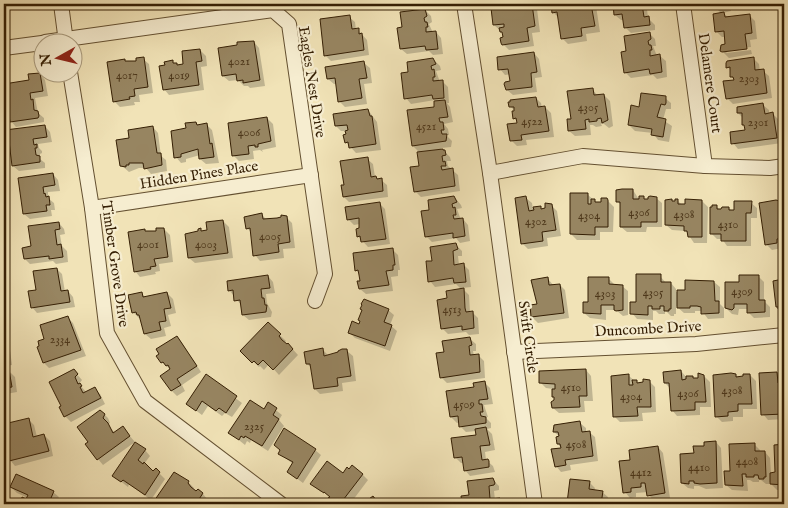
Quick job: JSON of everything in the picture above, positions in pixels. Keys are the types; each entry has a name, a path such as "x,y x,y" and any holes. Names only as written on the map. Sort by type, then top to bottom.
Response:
{"street":[{"path":"61,4 65,32"},
{"name":"Swift Circle","path":"464,4 490,173 535,504"},
{"name":"Delamere Court","path":"683,4 705,166"},
{"name":"Eagles Nest Drive","path":"82,39 273,10 289,24 325,274 315,301"},
{"name":"Eagles Nest Drive","path":"4,48 32,44"},
{"name":"Timber Grove Drive","path":"72,82 92,208 107,333 145,401 281,504"},
{"path":"490,173 583,156 705,166 770,168 784,166"},
{"name":"Hidden Pines Place","path":"92,208 311,174"},
{"name":"Duncombe Drive","path":"514,352 696,344 784,336"}],"building":[{"path":"532,4 535,26 527,28 529,41 502,45 500,38 503,37 499,28 504,27 504,24 493,25 491,8"},
{"path":"551,4 569,4 569,7 574,7 574,4 591,4 595,26 581,28 582,36 561,39 557,12 552,13"},
{"path":"613,4 642,4 644,17 649,16 650,25 624,28 622,14 614,15"},
{"path":"425,9 427,16 424,18 428,27 426,27 426,32 436,31 438,49 426,50 425,46 400,49 397,28 402,27 400,12"},
{"path":"724,12 725,17 750,14 752,33 745,34 747,49 720,51 721,45 725,44 724,31 715,32 713,14"},
{"path":"350,15 352,29 359,28 359,34 362,33 364,50 324,56 320,19"},
{"path":"650,32 651,39 648,41 652,50 650,50 650,56 660,54 662,72 650,74 649,69 624,73 621,52 626,51 624,36"},
{"path":"254,41 260,80 243,83 243,80 237,81 236,74 222,76 218,48 237,45 237,42"},
{"path":"200,49 202,61 196,62 199,85 163,90 159,66 165,65 164,62 173,60 173,63 177,63 177,65 183,64 182,51"},
{"path":"534,52 537,72 531,73 532,87 506,90 504,84 510,81 508,69 498,70 497,57"},
{"path":"144,57 148,87 134,89 135,96 129,97 130,99 113,102 107,62 125,59 125,61 136,61 136,58"},
{"path":"754,57 755,70 764,69 767,93 726,99 723,81 734,80 733,77 730,77 730,67 726,68 727,61"},
{"path":"433,58 436,64 431,66 432,70 434,69 435,77 433,77 433,81 443,80 444,98 433,99 432,95 404,99 401,73 408,72 407,62"},
{"path":"364,61 367,78 359,79 362,98 338,102 335,78 327,79 325,67"},
{"path":"28,74 32,74 32,82 42,82 43,91 30,93 31,100 33,99 34,110 38,111 39,116 38,118 10,122 7,103 4,103 4,84 29,80"},
{"path":"593,88 594,95 604,94 608,120 602,123 601,118 597,119 597,121 589,122 589,119 585,120 586,129 568,131 567,119 571,119 567,91"},
{"path":"641,93 666,96 666,103 665,105 661,104 657,117 666,119 663,137 651,135 652,129 628,125 631,105 639,107"},
{"path":"536,97 538,107 545,106 549,131 521,135 522,140 510,141 507,124 517,123 516,118 513,119 512,111 514,111 514,107 509,107 508,102 510,100"},
{"path":"445,100 448,117 439,118 440,122 443,122 444,130 441,130 442,134 447,134 446,141 412,146 407,110 434,107 434,101"},
{"path":"763,103 765,114 773,112 777,138 731,144 730,132 745,130 744,125 742,125 742,113 737,113 737,107"},
{"path":"368,109 370,116 372,116 376,144 349,148 348,142 345,143 343,135 348,130 347,125 335,126 333,114"},
{"path":"267,117 271,141 258,144 258,147 255,147 255,145 248,146 249,154 232,156 228,123"},
{"path":"196,122 197,125 207,123 214,157 199,159 198,149 181,154 181,157 174,158 171,131 186,128 185,123"},
{"path":"45,125 47,137 33,139 34,145 37,144 37,148 35,148 36,155 40,156 40,162 12,166 9,141 6,141 5,130"},
{"path":"153,126 157,153 161,153 162,165 144,169 143,163 129,163 126,167 120,166 116,140 129,138 128,130"},
{"path":"443,149 446,155 442,156 443,162 445,161 446,166 441,166 442,170 453,168 455,186 414,192 410,167 419,166 417,152"},
{"path":"368,157 371,177 382,178 383,191 343,197 341,185 344,185 340,161"},
{"path":"53,173 55,185 43,187 46,197 49,196 50,205 46,205 47,211 23,214 18,178"},
{"path":"633,189 633,199 639,199 639,196 644,196 644,199 648,199 650,196 657,197 657,222 641,222 641,227 620,227 620,202 616,202 616,190"},
{"path":"570,193 588,193 588,204 591,204 591,199 595,199 595,202 601,202 601,198 607,198 608,227 595,227 595,235 570,234"},
{"path":"454,196 457,202 452,204 453,208 455,207 456,215 453,215 454,219 463,218 465,236 453,238 453,233 425,237 421,211 429,210 428,200"},
{"path":"526,196 529,211 534,210 533,207 541,206 541,209 545,208 545,203 552,204 556,230 542,232 543,241 521,244 515,198"},
{"path":"672,199 672,201 675,201 675,199 678,199 678,204 685,204 685,199 702,200 702,237 688,237 687,231 684,231 684,226 665,225 665,200"},
{"path":"776,200 784,202 784,238 777,239 777,243 765,245 759,203"},
{"path":"734,201 752,201 751,213 746,213 746,241 721,241 721,234 710,234 710,207 717,205 717,209 729,207 729,210 734,210"},
{"path":"380,202 386,239 361,242 360,236 357,237 356,229 359,228 359,218 347,220 345,207"},
{"path":"262,213 263,219 277,218 281,217 281,215 287,216 290,242 278,244 279,252 253,256 250,228 246,229 244,217"},
{"path":"223,220 228,253 188,258 185,234 198,231 201,228 201,231 207,230 206,222"},
{"path":"59,222 60,229 55,230 57,245 61,244 63,257 49,259 49,256 24,259 22,248 31,246 28,226"},
{"path":"156,228 164,228 168,257 154,259 156,266 150,267 151,269 134,272 128,232 145,229 145,231 156,231"},
{"path":"456,243 458,249 453,251 454,265 464,263 466,282 454,283 453,278 428,282 426,261 432,261 430,247"},
{"path":"393,248 395,265 393,265 393,270 386,271 389,285 359,289 357,281 360,281 358,270 355,271 353,253"},
{"path":"57,268 61,291 68,290 70,302 31,308 28,291 36,290 33,271"},
{"path":"782,271 784,271 784,303 783,308 778,309 776,307 773,281 783,279"},
{"path":"636,274 661,274 661,282 671,282 671,309 669,311 664,311 664,306 660,306 660,309 652,309 652,306 648,306 648,315 630,314 630,302 636,302"},
{"path":"268,275 270,288 261,289 262,298 264,298 265,305 267,305 266,312 242,315 240,300 234,301 233,290 228,291 227,281"},
{"path":"739,275 759,275 759,300 765,300 765,312 747,313 747,304 734,304 732,310 725,308 725,282 739,282"},
{"path":"548,277 549,285 560,284 564,313 531,317 530,305 537,304 531,280"},
{"path":"588,277 609,277 609,284 623,285 623,310 614,310 614,305 601,305 601,314 583,313 583,302 588,302"},
{"path":"685,280 714,281 715,301 719,301 719,313 701,314 701,307 697,306 677,308 677,290 685,290"},
{"path":"464,288 466,312 473,311 474,328 462,330 462,326 441,329 437,300 447,298 446,291"},
{"path":"142,292 143,297 167,292 171,308 164,309 166,321 159,322 161,330 144,334 139,315 136,312 132,313 128,295"},
{"path":"364,299 389,309 384,322 392,325 385,346 348,333 352,321 359,324 360,321 358,320 362,310 360,309 361,304"},
{"path":"68,316 81,350 43,363 37,347 39,346 38,341 44,339 40,325"},
{"path":"268,322 281,334 279,336 282,340 293,349 273,370 263,360 258,365 254,361 252,363 240,351"},
{"path":"177,336 197,366 177,379 181,385 171,391 160,376 170,369 168,365 166,366 163,362 161,363 156,356 159,354 156,349"},
{"path":"470,337 472,345 469,346 470,355 479,354 480,372 440,378 436,353 444,352 442,341"},
{"path":"4,343 7,360 4,360"},
{"path":"323,348 324,356 347,349 351,376 337,378 338,386 314,389 310,364 306,364 304,352"},
{"path":"74,369 78,374 75,377 78,384 80,383 82,386 80,387 83,393 95,387 101,398 64,417 59,407 61,406 49,382"},
{"path":"586,369 587,396 579,396 580,407 552,408 551,402 554,400 554,397 552,397 552,389 555,389 555,384 539,383 539,371"},
{"path":"9,370 12,387 4,388 4,371"},
{"path":"681,370 682,380 686,379 686,376 698,378 698,373 704,375 706,402 695,402 695,410 671,411 669,383 664,383 663,372"},
{"path":"777,372 778,383 781,383 781,378 784,378 784,414 761,415 759,373"},
{"path":"206,374 237,396 226,413 219,408 216,411 202,401 196,411 186,404"},
{"path":"629,374 629,385 633,385 632,380 637,380 637,383 643,382 643,379 650,380 651,407 637,407 638,416 613,417 611,376"},
{"path":"736,374 736,377 750,374 752,404 738,404 738,411 728,412 728,416 715,417 713,375"},
{"path":"485,381 488,399 479,400 479,404 482,404 483,412 480,412 481,416 486,417 486,423 459,427 458,416 450,417 446,391 474,387 473,383"},
{"path":"250,400 264,409 268,402 277,408 273,415 279,419 262,446 245,436 244,438 241,436 239,440 228,433"},
{"path":"100,410 105,414 103,418 113,433 123,426 130,436 97,460 85,444 88,442 77,427"},
{"path":"29,418 33,437 44,434 49,451 9,461 5,448 9,447 7,440 4,441 4,424"},
{"path":"580,421 582,432 590,431 593,456 565,460 566,465 555,467 551,449 561,448 560,444 557,444 556,437 559,436 558,432 553,432 554,425"},
{"path":"486,427 490,445 480,446 482,460 488,459 489,467 464,471 462,457 454,458 451,438 476,435 475,429"},
{"path":"284,428 316,449 297,479 287,472 293,462 278,454 280,450 274,445"},
{"path":"716,441 717,483 700,484 689,481 689,484 681,483 680,454 694,453 693,446 704,446 704,442"},
{"path":"135,442 146,449 138,460 143,464 144,462 153,471 156,468 160,472 145,495 123,480 121,482 112,476"},
{"path":"755,443 755,451 765,451 766,477 759,479 758,475 746,477 746,474 742,474 743,486 725,485 724,471 730,471 729,444"},
{"path":"784,444 784,485 770,484 770,473 775,472 774,445"},
{"path":"658,446 665,493 647,496 645,483 641,483 641,487 631,488 631,492 623,493 619,461 630,460 629,450"},
{"path":"327,461 343,473 347,467 349,469 352,465 363,474 340,504 336,504 324,492 310,484"},
{"path":"174,472 189,481 188,483 196,491 198,489 203,493 196,504 152,504"},
{"path":"16,474 54,491 51,498 55,500 53,504 23,504 24,502 21,501 22,497 26,499 28,495 10,487"},
{"path":"493,478 494,485 489,486 490,499 500,498 501,504 462,504 461,496 469,495 467,481"},
{"path":"570,479 590,481 589,489 603,491 601,504 561,504 561,502 567,503"},
{"path":"373,496 379,504 362,504"}]}
